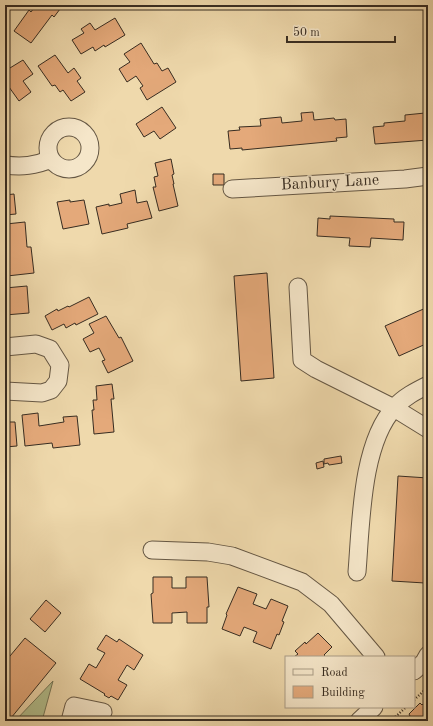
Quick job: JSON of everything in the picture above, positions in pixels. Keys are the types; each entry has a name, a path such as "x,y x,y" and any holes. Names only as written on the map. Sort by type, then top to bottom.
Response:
{"street":[{"path":"5,165 22,167 32,166 51,159"},
{"name":"Banbury Lane","path":"232,189 405,179 428,176"},
{"path":"298,287 302,360 316,369 394,408 428,429"},
{"path":"5,347 36,344 50,349 60,365 58,381 50,390 42,394 5,391"},
{"path":"357,572 366,474 371,454 386,420 394,408 416,390 428,385"},
{"path":"152,550 208,552 232,556 302,582 331,604 375,656"},
{"path":"70,721 74,706 103,712"},
{"path":"359,721 373,708"}],"path":[{"path":"415,699 428,687"},
{"path":"391,721 405,708"}],"green space":[{"path":"53,681 42,721 15,721"}],"building":[{"path":"36,5 42,7 43,5 63,5 54,17 52,15 31,43 14,31 29,10 31,12"},
{"path":"115,18 125,35 105,47 104,45 95,51 93,47 81,54 72,40 84,33 81,29 90,23 95,30"},
{"path":"141,43 154,64 157,63 162,71 168,68 176,82 147,100 140,88 143,86 136,76 127,82 119,69 130,62 124,54"},
{"path":"55,55 68,73 74,68 81,78 77,81 85,92 71,101 63,90 60,92 55,85 52,86 38,66"},
{"path":"23,60 33,74 23,81 31,92 19,101 9,87 5,90 5,71"},
{"path":"162,107 176,128 160,139 154,131 144,137 136,124"},
{"path":"313,112 314,120 334,118 335,120 346,119 347,137 336,138 337,141 242,150 242,148 230,149 228,131 240,130 239,127 261,126 260,119 281,117 282,123 302,121 301,113"},
{"path":"425,113 425,120 428,120 428,140 375,144 373,127 384,126 384,123 405,121 405,115"},
{"path":"171,159 174,174 172,175 173,184 178,206 159,211 153,187 156,187 154,177 158,176 155,163"},
{"path":"213,174 224,174 224,185 213,185"},
{"path":"135,190 137,203 147,201 152,218 127,224 128,228 102,234 96,207 122,203 120,194"},
{"path":"14,194 16,214 5,215 5,195"},
{"path":"70,200 70,202 84,200 89,224 63,229 57,202"},
{"path":"330,216 394,219 394,222 404,222 403,240 371,238 370,247 349,246 350,238 317,236 318,218 330,219"},
{"path":"25,222 27,247 31,247 34,273 7,276 5,263 8,262 7,249 5,249 5,233 7,232 6,224"},
{"path":"267,273 274,378 241,381 234,276"},
{"path":"27,286 29,313 5,315 5,288"},
{"path":"89,297 98,314 76,325 75,323 66,328 64,324 52,330 45,316 57,309 58,311 68,306 69,307"},
{"path":"428,307 428,343 399,356 385,326"},
{"path":"106,316 119,338 121,337 133,361 108,373 102,361 105,360 99,348 90,352 83,339 94,333 89,324"},
{"path":"112,384 114,399 111,399 114,432 94,434 92,410 94,410 93,400 97,400 96,386"},
{"path":"38,413 39,426 64,422 63,417 77,416 80,445 53,448 52,443 25,446 22,415"},
{"path":"5,422 15,422 17,446 5,447"},
{"path":"341,456 342,463 329,465 328,463 324,464 324,459"},
{"path":"323,461 324,467 317,469 316,463"},
{"path":"398,476 428,478 428,527 425,583 392,581"},
{"path":"153,577 172,577 172,588 186,588 186,577 207,577 209,607 207,607 207,623 187,623 187,612 172,613 172,623 153,623 151,594 153,593"},
{"path":"238,587 257,594 253,604 266,609 271,599 288,606 282,621 284,622 279,635 277,634 271,649 253,642 257,632 244,627 240,636 222,629 227,615 226,614"},
{"path":"46,600 61,613 45,632 30,619"},
{"path":"318,633 332,647 324,655 325,656 295,656 298,654 295,651 305,642 306,644"},
{"path":"106,635 117,642 119,639 143,655 134,670 127,665 118,680 127,685 118,700 111,696 109,698 80,679 89,664 96,668 105,653 97,649"},
{"path":"25,638 56,663 11,718 5,714 5,662"},
{"path":"428,699 428,721 405,721 410,716 409,714 420,703 422,705"}]}
